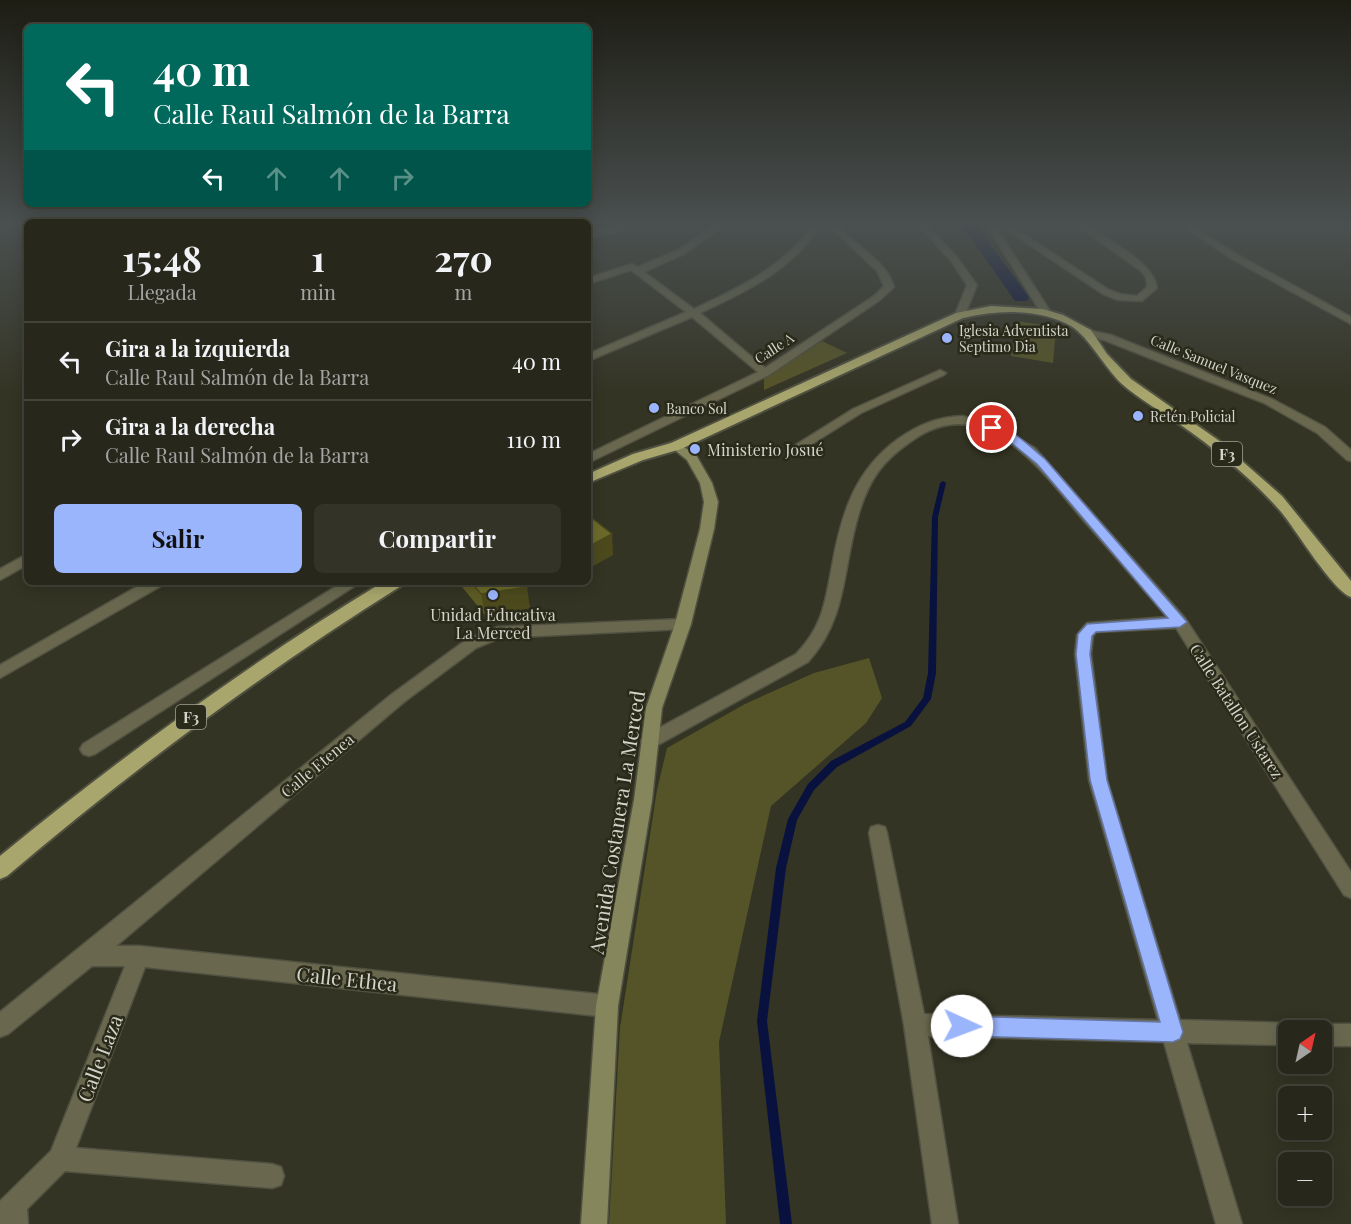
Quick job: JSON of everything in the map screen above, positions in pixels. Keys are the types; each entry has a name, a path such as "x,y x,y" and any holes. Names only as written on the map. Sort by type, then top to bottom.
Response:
{"highway":[{"name":"F3","path":"591,475 676,446 960,315 980,309 1004,308 1042,313 1065,320 1088,333 1114,369 1136,390 1189,425 1241,464 1279,501 1336,576 1351,591"},
{"name":"F3","path":"0,869 99,786 178,726 274,658 390,585"}],"main road":[{"name":"Avenida Costanera La Merced","path":"594,1224 607,1006 643,800 654,708 683,624 707,530 711,502 706,483 692,459 676,446"}],"street":[{"path":"651,281 695,314 765,373"},
{"path":"591,357 695,314 753,281"},
{"name":"Calle A","path":"591,458 765,373 877,298 889,287 888,281"},
{"path":"960,315 972,285 969,281"},
{"path":"1023,281 1042,313"},
{"path":"1089,281 1106,292 1130,300 1139,299 1148,294 1152,288 1152,281"},
{"path":"1279,281 1351,321"},
{"name":"Calle Samuel Vasquez","path":"1088,333 1117,341 1268,401 1321,430 1351,457"},
{"path":"792,451 857,411 940,373"},
{"name":"Calle Batallon Ustarez","path":"650,741 802,658 817,644 827,626 842,551 855,508 870,471 908,438 940,422 965,419 977,422 1013,439 1041,461 1180,622 1351,889"},
{"path":"0,575 24,561"},
{"path":"0,672 151,585"},
{"path":"89,749 349,585"},
{"path":"1180,622 1092,627 1085,634 1083,654 1098,780 1229,1224"},
{"name":"Calle Etenea","path":"0,1026 88,956 398,698 471,644 498,633 683,624"},
{"path":"878,833 915,1025 945,1224"},
{"name":"Calle Ethea","path":"88,956 139,956 607,1006"},
{"name":"Calle Laza","path":"10,1216 60,1159 139,956"},
{"path":"915,1025 1278,1034"},
{"path":"1332,1035 1351,1035"},
{"path":"60,1159 272,1176"}],"shaded area":[{"path":"1017,321 1056,327 1053,363 1011,356"},
{"path":"822,341 847,353 764,390 764,379"},
{"path":"869,658 882,698 866,723 771,806 719,1042 726,1224 609,1224 620,1028 657,790 667,748 745,704 814,673"}],"building":[{"path":"591,517 612,534 591,545"},
{"path":"474,585 525,585 527,587 481,594"}],"waterway":[{"path":"1009,281 1021,297"},
{"path":"786,1224 762,1021 781,868 793,819 811,787 834,764 908,724 927,699 932,673 935,517 943,483"}],"place":[{"name":"Iglesia Adventista Septimo Dia","path":"947,338"},
{"name":"Banco Sol","path":"654,408"},
{"name":"Retén Policial","path":"1138,416"},
{"name":"Ministerio Josué","path":"695,449"},
{"name":"Unidad Educativa La Merced","path":"493,595"}],"route":[{"path":"962,1026 1173,1032 1098,780 1083,654 1085,634 1092,627 1180,622 1041,461 1031,451 992,428"}]}
